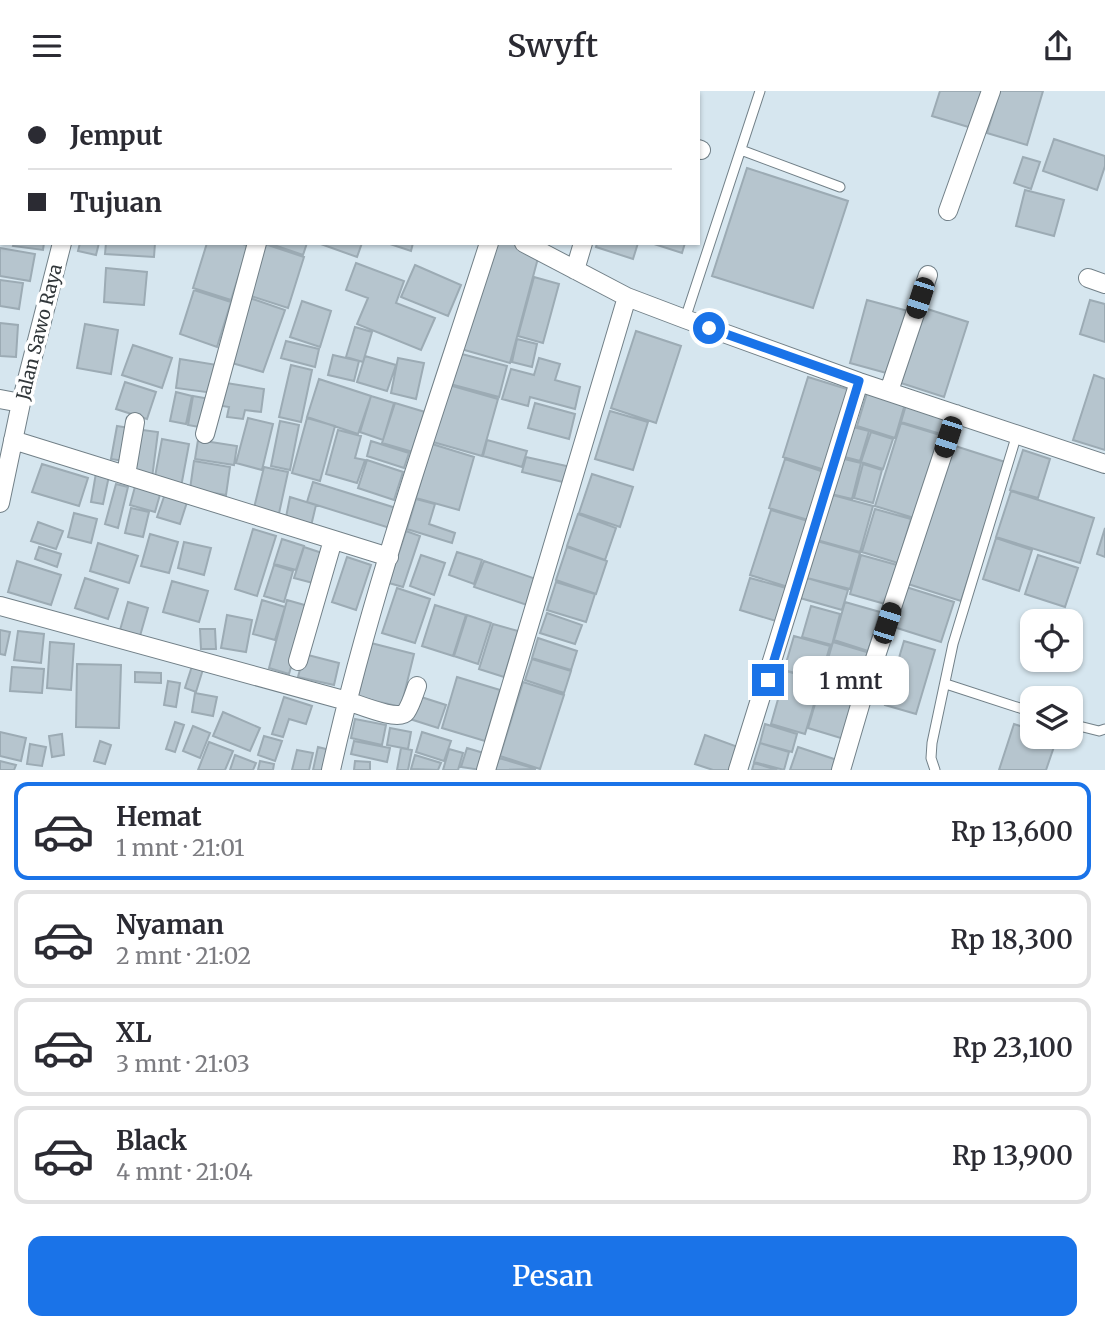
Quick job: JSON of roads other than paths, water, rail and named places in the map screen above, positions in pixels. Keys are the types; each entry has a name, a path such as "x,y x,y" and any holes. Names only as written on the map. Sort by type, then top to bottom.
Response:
{"street":[{"path":"948,211 991,91"},
{"name":"Jalan Sawo Raya","path":"0,503 21,403 61,245"},
{"path":"205,434 256,245"},
{"path":"331,770 347,701 388,557 488,245"},
{"path":"528,245 627,297 859,381 1105,464"},
{"path":"575,270 582,245"},
{"path":"889,391 928,275"},
{"path":"486,770 627,297"},
{"path":"738,770 859,381"},
{"path":"0,399 21,403"},
{"path":"841,770 956,414"},
{"path":"127,475 135,422"},
{"path":"13,440 388,557"},
{"path":"298,661 333,540"},
{"path":"0,606 400,716 406,713 417,686"}],"lane":[{"path":"685,319 760,91"},
{"path":"741,150 840,187"},
{"path":"935,770 931,758 932,743 953,645 1017,434"},
{"path":"946,684 1020,708"},
{"path":"1083,727 1105,729"}]}
